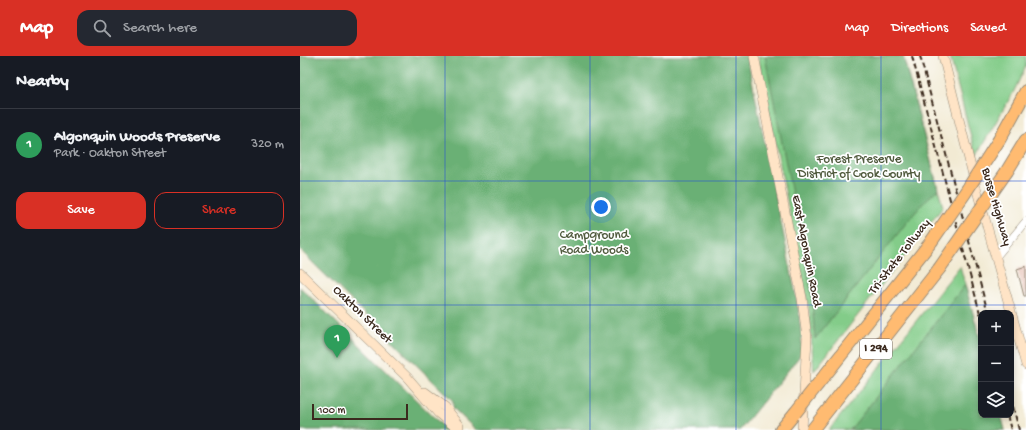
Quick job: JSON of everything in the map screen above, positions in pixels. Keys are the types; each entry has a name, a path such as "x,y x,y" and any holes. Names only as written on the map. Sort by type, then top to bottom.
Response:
{"highway":[{"name":"Tri-State Tollway","path":"781,430 931,242 969,187 1026,91"},
{"name":"I 294","path":"809,429 939,269 988,201 1026,140"}],"main road":[{"name":"East Algonquin Road","path":"754,56 802,298 807,338 809,429"},
{"name":"Busse Highway","path":"943,56 976,187 1026,365"},
{"name":"Oakton Street","path":"300,273 407,377 438,413 459,430"},
{"name":"Oakton Street","path":"407,377 445,407 464,430"}],"street":[{"path":"996,257 1026,221"}],"green space":[{"name":"Campground Road Woods","path":"300,56 747,56 798,305 803,352 740,430 476,430 453,408 453,401 300,250"},
{"name":"Forest Preserve District of Cook County","path":"758,56 903,56 943,207 814,371 809,310"},
{"name":"Forest Preserve District of Cook County","path":"765,56 903,56 938,189 925,201 907,222 815,339 811,291"},
{"path":"950,56 1026,56 1026,66 1013,93 976,156"},
{"path":"960,266 978,331 978,418 1002,418 1005,430 829,430"},
{"path":"965,285 978,331 978,418 1002,418 1005,430 850,430"},
{"path":"300,287 447,430 300,430"}],"building":[{"path":"1026,266 1026,296 1024,296 1017,269"}],"railway":[{"path":"912,56 979,310"},
{"path":"920,56 987,310"},
{"path":"1014,410 1019,430"},
{"path":"1008,418 1011,430"}],"place":[{"name":"Algonquin Woods Preserve","path":"337,358"}]}
